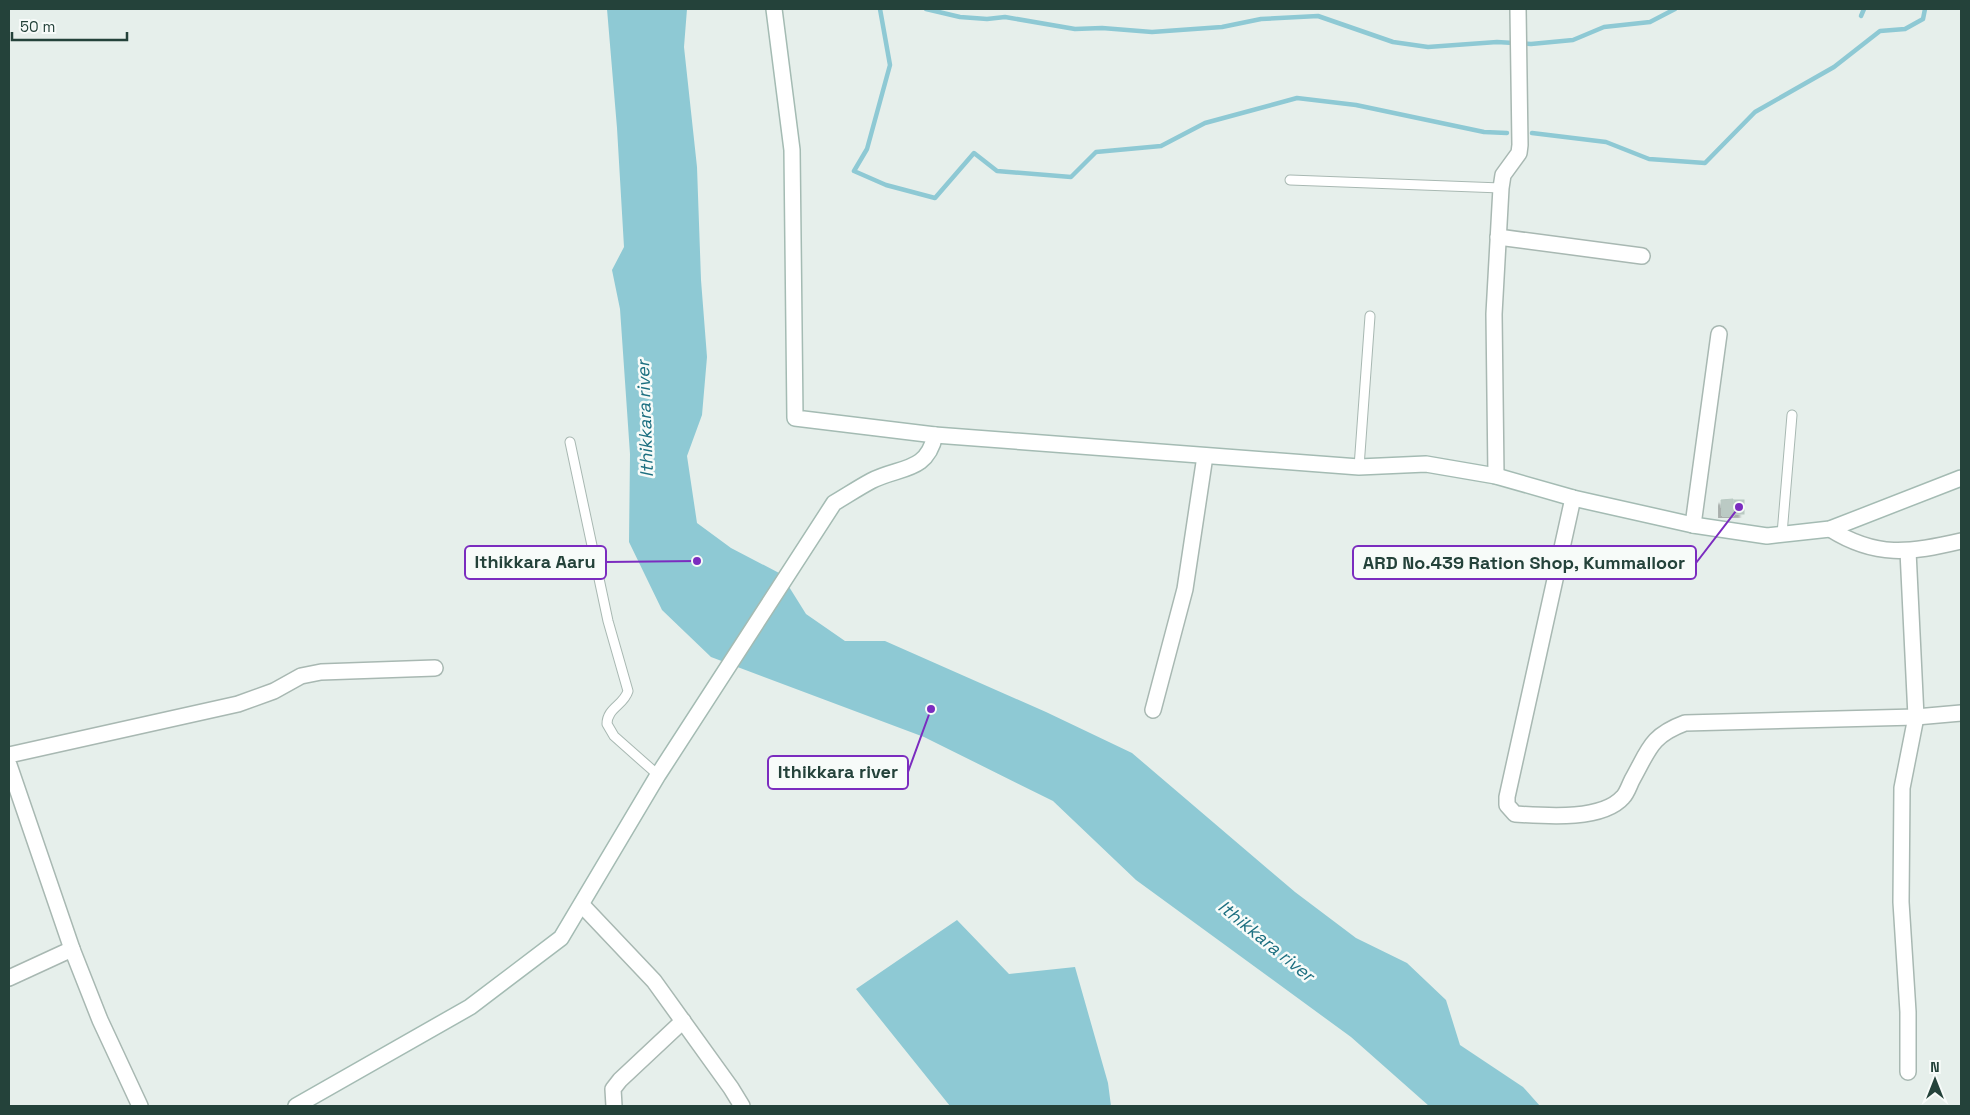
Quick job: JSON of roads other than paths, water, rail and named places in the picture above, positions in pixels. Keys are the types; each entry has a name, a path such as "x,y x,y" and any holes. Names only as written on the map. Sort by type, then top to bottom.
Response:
{"street":[{"path":"774,9 792,150 795,418 935,435 1205,456 1359,466 1426,464 1496,476 1573,498 1693,524 1767,536 1830,529 1961,478"},
{"path":"1496,476 1494,314 1503,175 1519,152 1520,145 1518,9"},
{"path":"1498,237 1642,256"},
{"path":"1693,524 1719,334"},
{"path":"296,1106 470,1007 561,938 658,775 707,702 792,565 834,503 872,481 920,464 932,448 935,435"},
{"path":"1153,710 1185,589 1205,456"},
{"path":"1573,498 1506,797 1506,805 1516,814 1587,814 1608,808 1623,797 1653,743 1665,731 1685,723 1916,717 1961,713"},
{"path":"1830,529 1857,544 1908,551 1961,541"},
{"path":"1908,551 1916,717 1902,788 1901,902 1908,1012 1908,1072"},
{"path":"9,755 238,704 274,691 301,676 321,672 435,668"},
{"path":"9,765 72,949 100,1020 140,1106"},
{"path":"582,905 654,981 742,1106"},
{"path":"9,978 72,949"},
{"path":"614,1106 613,1089 620,1080 683,1021"}],"lane":[{"path":"1290,180 1501,188"},
{"path":"1359,466 1370,316"},
{"path":"1782,534 1792,415"},
{"path":"570,442 608,621 628,691 625,697 610,712 607,724 614,736 658,775"}],"water":[{"path":"607,9 687,9 684,47 697,167 701,280 707,357 702,415 687,456 697,523 731,548 781,574 806,614 845,641 885,641 1046,712 1132,753 1295,892 1356,938 1407,963 1446,1000 1460,1045 1523,1087 1540,1106 1429,1106 1351,1037 1136,880 1053,801 924,737 711,657 662,610 629,542 630,454 620,309 612,270 624,247"},
{"path":"957,920 1009,974 1075,967 1108,1083 1111,1106 950,1106 856,989"}],"waterway":[{"path":"880,9 890,65 867,149 854,171 886,185 935,198 974,153 997,171 1071,177 1096,152 1161,146 1205,123 1297,98 1356,105 1484,132 1507,133"},
{"path":"926,9 960,17 987,19 1005,17 1075,29 1102,28 1152,32 1222,27 1261,19 1318,16 1393,42 1428,47 1497,42 1531,44 1573,40 1604,27 1650,22 1675,9"},
{"path":"1861,16 1864,9"},
{"path":"1532,133 1606,142 1649,159 1705,163 1755,112 1834,67 1880,31 1905,29 1923,19 1925,9"}],"place":[{"name":"ARD No.439 Ration Shop, Kummalloor","path":"1739,507"},
{"name":"Ithikkara Aaru","path":"697,561"},
{"name":"Ithikkara river","path":"931,709"}]}
